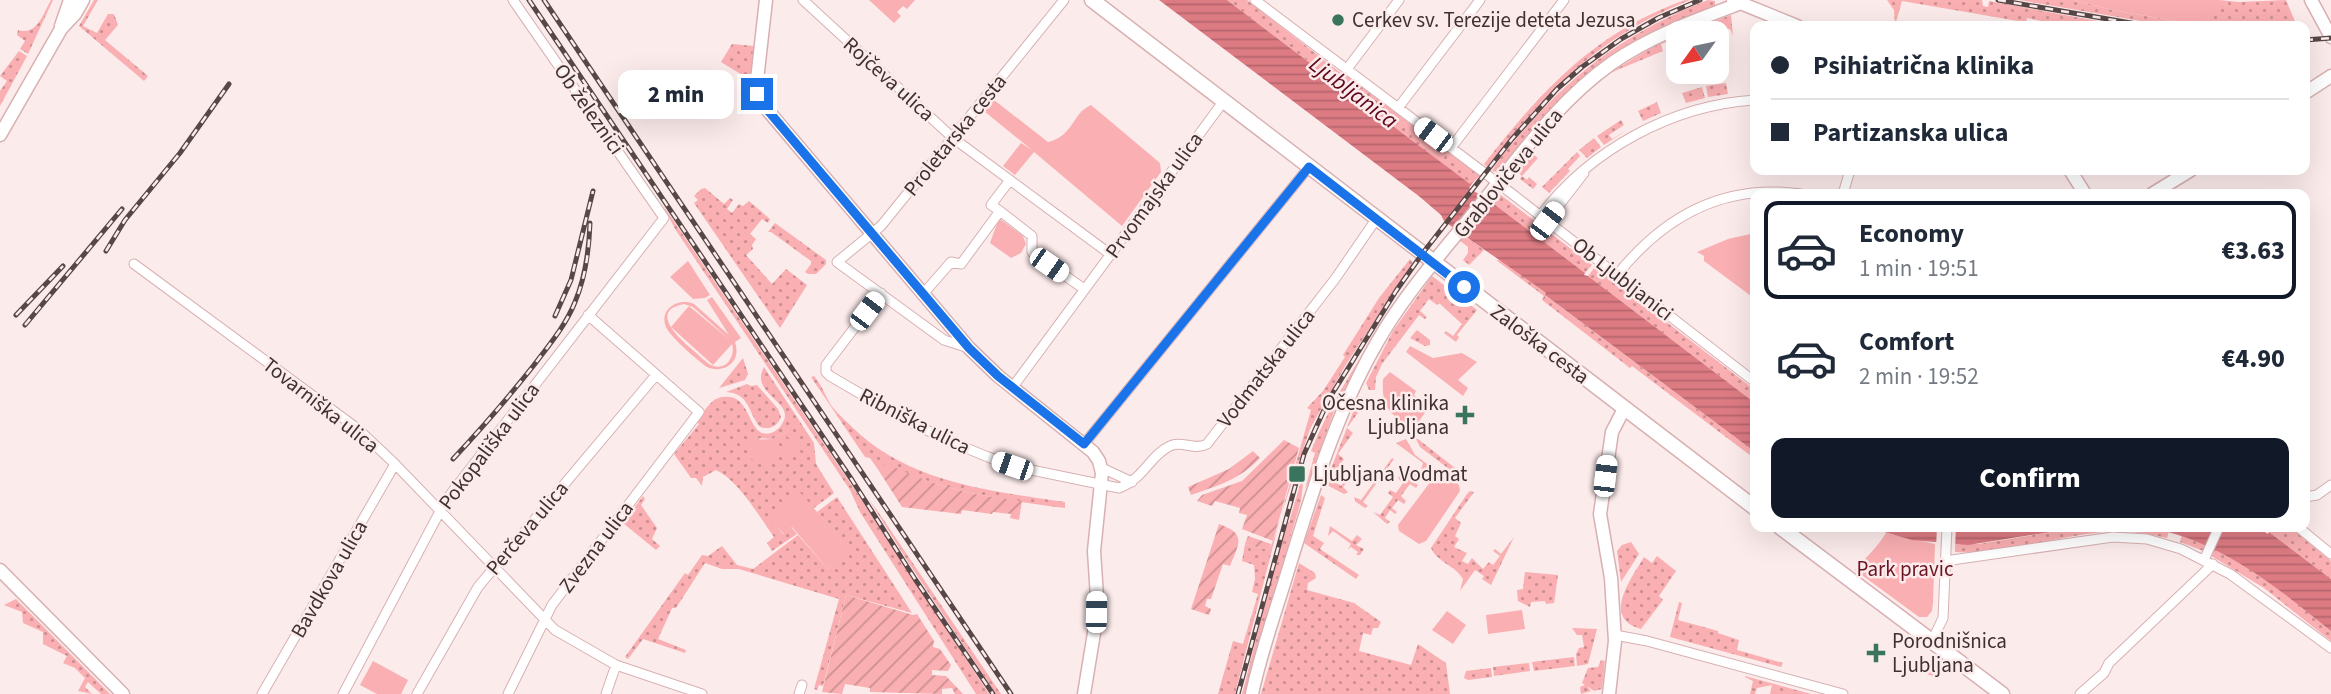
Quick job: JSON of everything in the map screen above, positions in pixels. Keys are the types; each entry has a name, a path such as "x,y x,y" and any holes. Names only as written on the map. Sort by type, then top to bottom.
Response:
{"main road":[{"name":"Zaloška cesta","path":"1092,0 1750,504"},
{"path":"1787,532 2002,694"}],"street":[{"path":"0,135 61,29 70,0"},
{"path":"61,29 83,0"},
{"name":"Ob železnici","path":"513,0 664,218"},
{"path":"766,0 757,94 764,106 969,348 1012,388 1084,444 1096,456 1102,468 1094,551 1097,597 1095,627 1084,694"},
{"name":"Rojčeva ulica","path":"803,0 953,138 1110,254"},
{"name":"Proletarska cesta","path":"881,293 837,262 881,226 1064,0"},
{"name":"Ob Ljubljanici","path":"1255,0 1451,148 1493,188 1544,218 1750,378"},
{"path":"1348,69 1399,0"},
{"path":"1398,108 1480,0"},
{"path":"1451,148 1564,0"},
{"path":"2311,0 2331,37"},
{"path":"1737,2 1784,21"},
{"name":"Grablovičeva ulica","path":"1252,694 1309,503 1336,430 1376,345 1433,263 1562,106 1609,65 1661,35 1737,2"},
{"path":"2310,90 2331,76"},
{"path":"1544,218 1565,184 1622,143 1664,121 1710,106 1750,101"},
{"name":"Prvomajska ulica","path":"1012,388 1223,102"},
{"path":"1084,444 1309,167"},
{"path":"2160,189 2184,175"},
{"path":"1010,180 991,205 1032,236 1032,252 1084,289"},
{"path":"1617,275 1651,237 1695,209 1750,194"},
{"path":"923,294 951,262 961,264 1000,211"},
{"name":"Pokopališka ulica","path":"343,694 440,511 664,218"},
{"name":"Vodmatska ulica","path":"1132,482 1160,452 1171,445 1198,447 1207,444 1335,279 1377,218"},
{"name":"Tovarniška ulica","path":"134,264 358,429 555,630 616,665 702,694"},
{"path":"881,293 944,340 969,348"},
{"name":"Ribniška ulica","path":"881,293 826,365 828,374 883,407 949,441 1012,466 1102,485"},
{"path":"588,315 656,375"},
{"name":"Zvezna ulica","path":"508,694 552,606 699,412 656,375"},
{"name":"Perčeva ulica","path":"417,694 471,597 656,375"},
{"path":"1609,694 1615,635 1611,578 1600,514 1612,432 1624,409"},
{"name":"Bavdkova ulica","path":"262,694 395,464"},
{"path":"1102,468 1132,482"},
{"path":"1102,485 1119,488 1132,482"},
{"path":"2310,496 2317,495 2331,485"},
{"path":"1932,641 1942,618 1947,532"},
{"path":"2080,694 2104,673 2109,663 2208,559 2216,532"},
{"path":"2304,532 2331,554"},
{"path":"1945,561 2113,537 2147,539 2208,559 2247,584 2331,648"},
{"path":"0,570 123,694"},
{"path":"1615,635 1647,641 1843,694"},
{"path":"606,694 616,665"}],"green space":[{"path":"51,0 28,54 20,49 25,41 17,35 18,30 25,31 35,27"},
{"path":"94,0 98,0 83,26 97,33 108,14 114,14 118,25 105,40 148,76 144,81 79,26"},
{"path":"869,0 915,0 907,9 903,6 897,12 901,16 894,23"},
{"path":"1227,0 1247,0 1342,74 1335,82"},
{"path":"1690,0 1627,31 1576,68 1532,113 1487,167 1484,164 1527,112 1572,67 1624,29"},
{"path":"1708,0 1715,1 1715,7 1682,21 1666,21 1666,27 1648,35 1502,168 1497,172 1492,171 1545,107 1586,69 1631,37"},
{"path":"1887,0 1982,0 1983,6 1988,7 1989,1 2098,21 2041,21 2027,18 2026,21 2018,21 1902,1 1895,21 1894,10"},
{"path":"2019,0 2074,0 2112,10 2176,21 2141,21"},
{"path":"2074,0 2219,0 2224,4 2204,21 2176,21 2112,10"},
{"path":"2219,0 2286,0 2295,21 2204,21 2223,4"},
{"path":"1731,15 1733,36 1729,21 1715,21"},
{"path":"1666,41 1661,44 1663,51 1610,73"},
{"path":"732,44 754,46 752,72 747,78 721,62"},
{"path":"19,51 27,56 0,106 0,91 7,81 0,76"},
{"path":"1344,75 1480,176 1470,185 1338,85"},
{"path":"1726,84 1728,94 1708,97 1706,86"},
{"path":"1702,87 1705,98 1686,103 1682,93"},
{"path":"994,100 1048,142 1063,135 1080,113 1091,105 1160,163 1161,172 1122,226 1034,152 1015,175 1003,166 1021,143 1032,150 984,111"},
{"path":"1657,102 1661,113 1643,121 1638,111"},
{"path":"1621,120 1624,125 1609,135 1612,139 1627,130 1604,145 1597,136"},
{"path":"1594,138 1601,147 1587,158 1579,150"},
{"path":"1577,152 1580,156 1568,169 1570,171 1549,193 1542,187"},
{"path":"1531,153 1538,158 1522,176 1516,171"},
{"path":"1522,176 1527,180 1529,177 1537,184 1533,189 1520,179"},
{"path":"705,188 724,204 730,198 733,200 727,209 732,213 739,204 743,206 749,201 770,219 768,223 762,219 750,234 756,239 752,245 753,249 746,255 772,284 786,269 807,285 780,328 694,203 698,200 694,196"},
{"path":"1497,192 1592,265 1585,273 1490,201"},
{"path":"663,205 989,694 976,694 860,512 850,490 675,229"},
{"path":"999,218 1023,236 1026,244 1021,253 1011,258 990,243"},
{"path":"775,223 826,260 826,264 816,274 805,272 811,261 768,232"},
{"path":"1750,234 1750,295 1704,261 1704,256 1697,252 1728,239"},
{"path":"1463,235 1484,250 1469,265 1463,260 1468,253 1468,247 1459,240"},
{"path":"1410,259 1413,263 1345,366 1310,429 1281,515 1311,410 1307,408 1323,391 1345,357 1343,355 1379,298"},
{"path":"1496,260 1504,261 1547,294 1546,296 1750,448 1750,455 1542,300 1544,296"},
{"path":"688,261 710,295 705,298 693,299 670,277"},
{"path":"1595,267 1750,386 1750,399 1588,276"},
{"path":"1432,276 1477,310 1457,335 1459,337 1456,342 1444,333 1446,331 1453,336 1462,324 1439,303 1437,305 1429,299 1420,311 1427,317 1425,319 1419,315 1382,364 1376,377 1375,390 1369,390 1366,383 1393,331"},
{"path":"712,297 741,338 735,342 735,359 720,369 709,368 698,360 674,338 665,322 667,311 671,307 688,302 694,304 729,335 707,300","holes":["684,304 693,307 731,341 689,306 671,327 713,365 732,344 731,358 725,365 716,367 709,364 682,340 670,326 667,319 673,308"]},
{"path":"1378,330 1343,395 1340,395 1305,489 1315,453 1311,451 1325,419"},
{"path":"1417,330 1430,340 1430,345 1425,346 1410,338"},
{"path":"1410,346 1433,358 1462,353 1477,362 1458,380 1468,388 1463,396 1406,352"},
{"path":"743,358 748,374 745,380 719,388"},
{"path":"764,367 814,443 816,464 834,493 814,508 768,516 783,534 791,527 797,534 772,551 767,543 774,537 732,481 716,470 703,477 702,486 696,478 691,478 674,454 699,424 696,421 714,400 720,397 737,400 743,405 758,431 764,434 778,429 785,415 762,384","holes":["789,431 777,440 771,462 759,438 772,439"]},
{"path":"1390,372 1416,391 1414,395 1429,407 1412,431 1386,405 1383,379"},
{"path":"814,376 831,406 852,427 874,446 899,461 952,481 980,488 1065,502 1065,508 995,498 952,488 886,464 879,471 870,458 865,457 811,377"},
{"path":"747,384 757,385 778,409 781,417 770,428 760,427 740,396 726,392"},
{"path":"1355,407 1360,410 1347,428 1353,433 1338,454 1344,459 1330,478 1341,486 1353,470 1355,471 1343,487 1348,492 1344,494 1325,484"},
{"path":"789,431 792,436 788,438 786,435 777,440 778,455 771,462 761,464 750,458 747,448 750,440 772,439"},
{"path":"1406,439 1415,455 1430,466 1428,474 1421,470 1423,463 1396,443"},
{"path":"1416,439 1455,468 1449,469 1420,447"},
{"path":"1284,440 1299,448 1273,541 1242,529 1247,515 1239,513 1240,508 1215,501 1212,506 1197,501 1202,495 1242,481"},
{"path":"797,442 801,454 787,458 783,446"},
{"path":"1253,451 1260,458 1244,472 1191,495 1188,487 1229,469"},
{"path":"1392,458 1394,459 1363,502 1368,506 1365,508 1356,502 1354,497 1361,500"},
{"path":"886,463 919,478 952,488 1022,501 1019,520 1010,518 1011,514 993,512 962,510 961,514 902,507 879,471"},
{"path":"1305,468 1301,501 1288,545 1290,548 1248,694 1242,694 1286,522 1289,522"},
{"path":"1412,472 1416,475 1412,481 1418,485 1416,488 1410,484 1401,496 1406,501 1404,504 1398,500 1392,508 1397,512 1395,514 1390,510 1385,518 1390,522 1387,524 1373,512 1380,515 1393,497 1388,493 1390,490 1396,493 1403,483 1398,478 1400,475 1406,480"},
{"path":"1437,473 1442,473 1459,485 1460,491 1426,541 1419,544 1399,531 1398,525"},
{"path":"798,490 850,550 828,569 792,527 784,534 767,517"},
{"path":"1470,491 1474,492 1455,518 1461,523 1455,536 1459,539 1454,547 1467,553 1462,561 1468,564 1472,558 1483,569 1489,562 1493,565 1500,556 1493,551 1495,549 1501,554 1514,537 1491,585 1475,570 1460,591 1463,579 1431,548"},
{"path":"1321,495 1325,498 1313,536 1324,543 1320,549 1359,575 1356,579 1304,543"},
{"path":"643,496 645,499 641,505 657,528 652,539 660,546 656,550 623,523"},
{"path":"837,497 912,613 846,595 823,686 819,685 817,690 814,689 839,599 739,569 722,569 705,563 676,608 672,608 658,639 686,650 685,653 643,639 628,659 625,657 685,573 688,575 702,555 708,556 722,546 737,565 753,569 798,535 828,569 849,550 817,512"},
{"path":"868,498 881,516 1001,694 996,694"},
{"path":"1281,515 1235,694 1218,694 1233,641 1243,644 1258,594 1252,592 1254,565 1242,561 1245,544 1269,550"},
{"path":"1219,524 1234,532 1238,545 1230,566 1223,564 1211,599 1207,599 1205,606 1211,609 1209,615 1191,609"},
{"path":"1330,526 1352,541 1357,535 1362,539 1356,545 1364,549 1360,555 1356,555 1358,552 1351,547 1348,549 1351,544 1333,531 1328,536"},
{"path":"2052,532 2102,532 1992,551 1955,552 1955,544 1979,544"},
{"path":"2134,532 2169,532 2167,538"},
{"path":"2269,532 2296,532 2331,561 2331,579"},
{"name":"Park pravic","path":"1886,533 1935,544 1933,603 1932,611 1927,617 1919,617 1855,570"},
{"path":"2182,535 2209,546 2206,552 2180,542"},
{"path":"1248,536 1271,544 1269,550 1245,544"},
{"path":"1631,542 1639,554 1621,582 1617,551 1622,545"},
{"path":"2212,547 2259,575 2303,608 2331,631 2331,641 2264,588 2208,554"},
{"path":"1657,556 1676,571 1659,596 1663,600 1641,629 1629,624 1623,616 1623,597 1644,557 1652,563"},
{"path":"1299,563 1315,573 1316,578 1308,583 1307,590 1354,603 1381,622 1378,628 1373,628 1371,635 1363,633 1359,651 1411,665 1418,644 1446,663 1450,694 1261,694"},
{"path":"1525,572 1558,575 1554,603 1531,602 1530,607 1518,601 1517,590 1523,589"},
{"path":"846,595 917,614 934,641 933,647 940,649 951,665 948,671 932,670 932,675 946,676 963,694 955,694 952,688 942,689 942,694 870,692 870,688 845,684 842,694 822,692"},
{"path":"16,599 110,694 101,694 88,682 85,687 92,694 78,691 85,678 75,668 63,663 67,656 43,644 43,632 23,623 22,612 4,605"},
{"path":"1679,602 1682,603 1678,620 1739,640 1737,650 1783,663 1781,667 1670,637"},
{"path":"1522,610 1525,629 1488,634 1486,615"},
{"path":"1447,611 1466,625 1453,644 1432,630"},
{"path":"1572,628 1597,629 1588,664 1577,666 1576,654 1579,648 1584,647 1582,635 1577,635"},
{"path":"1574,657 1575,666 1534,671 1532,662"},
{"path":"1601,660 1605,661 1602,689 1594,691 1587,686 1591,691 1581,694 1580,687 1585,685 1582,683 1588,668 1598,667"},
{"path":"1907,660 1938,670 1937,677 1905,668"},
{"path":"373,661 408,680 401,694 377,694 360,685"},
{"path":"1529,663 1530,671 1494,676 1493,667"},
{"path":"1491,668 1492,677 1468,680 1464,678 1466,671"},
{"path":"1745,677 1811,694 1770,694 1772,685 1757,688 1755,694 1750,694 1753,681"}],"shaded area":[{"path":"1159,0 1227,0 1335,82 1333,85 1338,85 1470,184 1474,181 1469,188 1490,201 1750,399 1750,448 1545,295 1546,293 1444,221 1441,215"},
{"path":"1884,532 2050,532 1968,545 1912,540"},
{"path":"2168,532 2269,532 2331,579 2331,631 2244,566 2197,542"}],"pier":[{"path":"1937,532 1956,532 1955,548 1936,547"}],"railway":[{"path":"529,0 993,694"},
{"path":"544,0 1011,694"},
{"path":"1238,694 1304,454 1329,399 1396,291 1512,139 1557,89 1621,39 1658,18 1700,0"},
{"path":"1998,0 2119,21"},
{"path":"2310,40 2331,38"},
{"path":"106,251 125,220 180,153 229,84"},
{"path":"555,316 571,280 593,191"},
{"path":"25,325 122,209"},
{"path":"453,459 524,377 567,319 584,273 590,223"},
{"path":"16,315 63,266"}],"place":[{"name":"Cerkev sv. Terezije deteta Jezusa","path":"1338,20"},
{"name":"Očesna klinika Ljubljana","path":"1465,415"},
{"name":"Ljubljana Vodmat","path":"1297,474"},
{"name":"Porodnišnica Ljubljana","path":"1876,653"}],"route":[{"path":"757,94 764,106 969,348 998,376 1084,444 1309,167 1464,287"}],"water label":[{"name":"Ljubljanica","path":"1354,92"}]}
